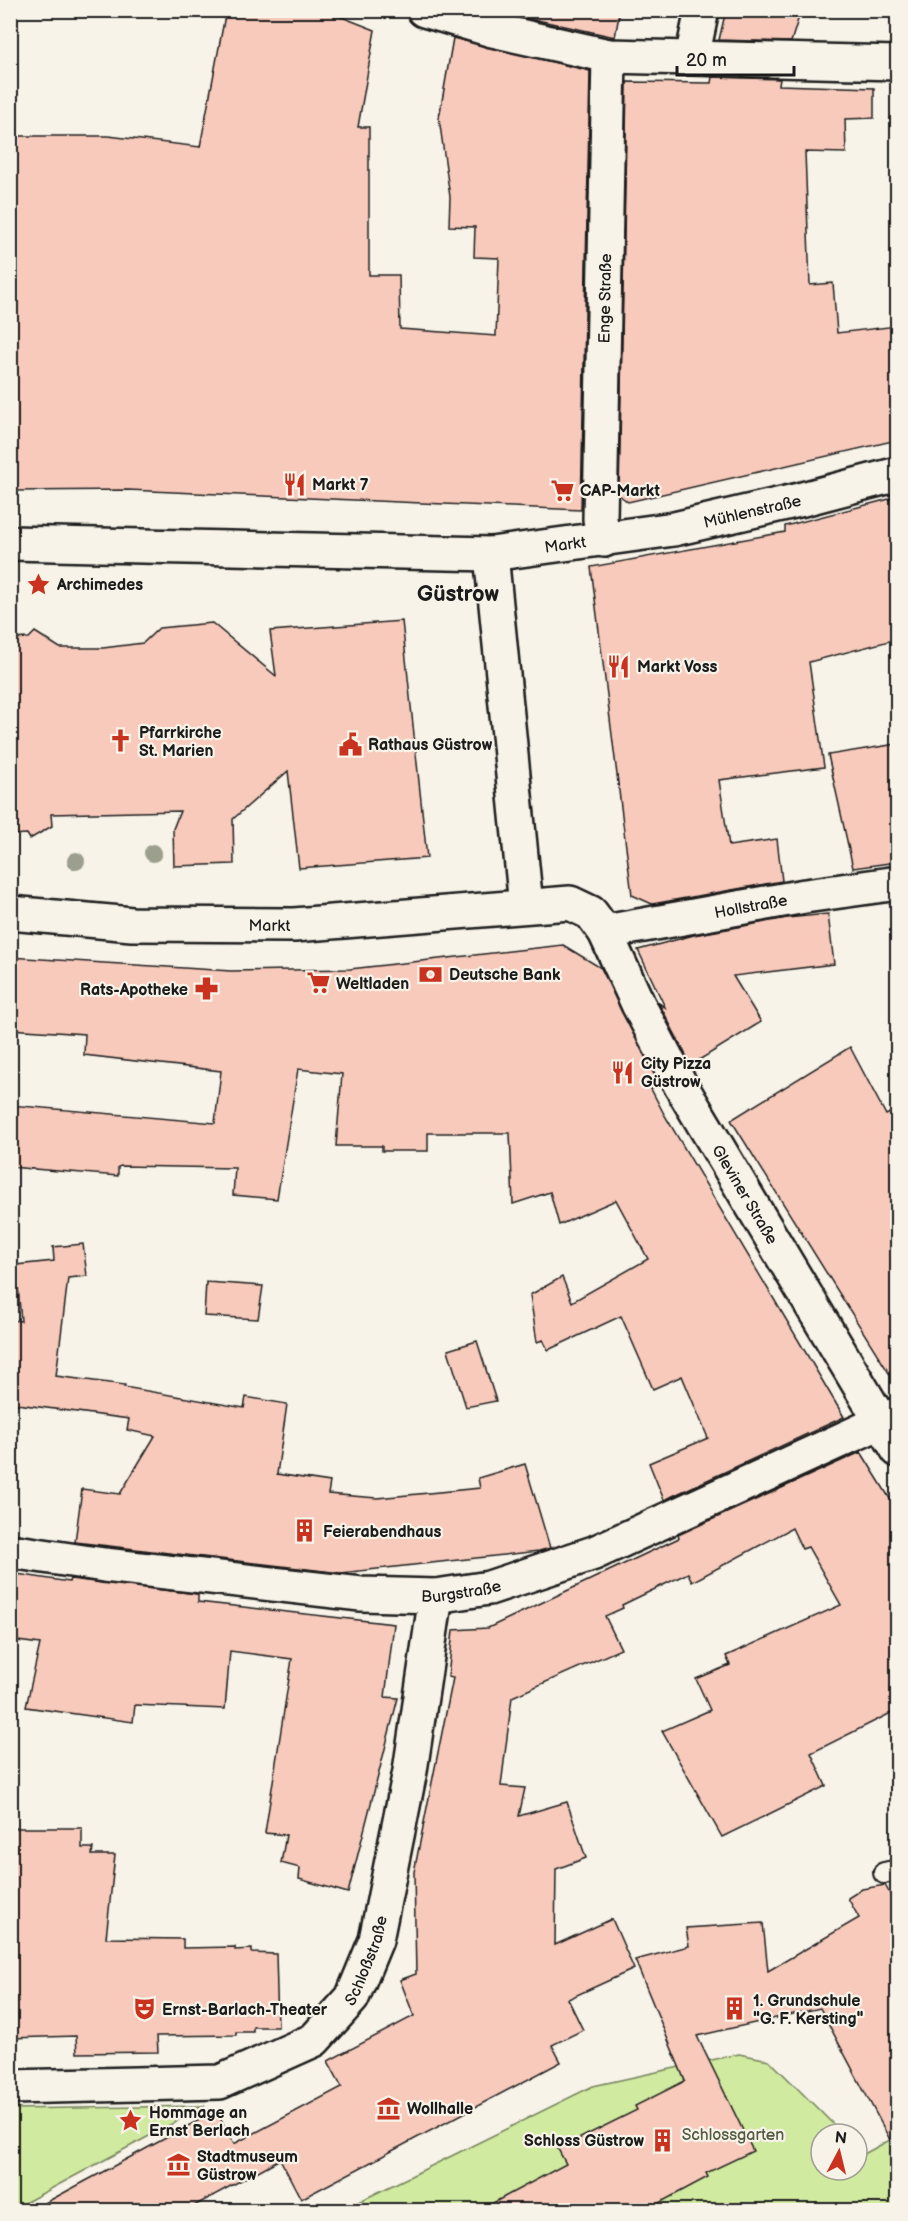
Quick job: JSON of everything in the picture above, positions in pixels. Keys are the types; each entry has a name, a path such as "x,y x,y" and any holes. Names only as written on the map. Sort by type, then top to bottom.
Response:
{"street":[{"path":"424,10 492,30 609,56 897,63"},
{"path":"692,58 702,10"},
{"name":"Enge Straße","path":"604,540 600,519 609,56"},
{"name":"Mühlenstraße","path":"604,540 674,528 799,501 897,474"},
{"name":"Markt","path":"10,543 491,554 604,540"},
{"path":"491,554 526,906"},
{"name":"Hollstraße","path":"605,932 805,896 897,884"},
{"name":"Markt","path":"10,913 132,924 294,925 570,903 591,913 605,932"},
{"name":"Gleviner Straße","path":"605,932 638,1004 681,1086 889,1417 897,1450"},
{"name":"Burgstraße","path":"10,1551 104,1565 349,1593 436,1596 489,1588 594,1553 889,1417"},
{"name":"Schloßstraße","path":"10,2087 220,2082 314,2040 352,1998 376,1940 410,1771 436,1596"}],"green space":[{"name":"Schlossgarten","path":"739,2054 769,2060 831,2122 809,2122 809,2182 869,2182 869,2151 897,2136 897,2210 342,2210 593,2086"},
{"path":"205,2106 17,2207 11,2201 11,2109"}],"building":[{"path":"226,10 324,10 375,30 358,127 369,127 369,275 399,275 400,329 496,336 499,258 474,257 475,227 449,226 450,197 439,118 453,38 590,71 581,510 128,490 10,491 10,136 108,136 200,147"},
{"path":"492,10 620,10 615,37"},
{"path":"726,10 801,10 791,42 719,40"},
{"path":"712,77 780,79 779,85 874,88 874,118 845,119 846,153 805,152 810,285 833,283 837,333 897,326 897,440 628,502 619,495 627,82 711,83"},
{"path":"897,497 897,639 809,662 824,767 719,780 729,846 777,839 782,881 652,904 632,895 591,567 785,532 785,526"},
{"path":"402,621 427,858 299,868 288,771 233,819 234,864 174,866 173,829 180,811 51,814 52,826 30,839 27,834 10,835 10,639 29,638 35,632 60,648 103,648 143,643 159,628 212,623 276,676 270,631"},
{"path":"897,744 897,862 853,868 828,755"},
{"path":"828,914 834,964 733,976 761,1022 691,1065 659,1003 665,1007 638,950 694,935 787,918"},
{"path":"563,945 601,968 659,1084 651,1089 664,1114 844,1417 664,1500 649,1463 708,1438 682,1376 653,1389 621,1316 548,1350 543,1340 537,1342 530,1295 562,1277 572,1302 648,1259 616,1200 559,1225 550,1192 513,1204 510,1133 428,1133 428,1151 382,1151 382,1146 336,1146 342,1074 298,1069 277,1199 233,1195 235,1168 121,1166 118,1167 118,1176 10,1167 10,1105 215,1123 221,1071 84,1055 85,1034 10,1029 10,957 231,971 350,969"},
{"path":"850,1047 886,1115 897,1109 897,1386 731,1120"},
{"path":"83,1244 87,1276 68,1278 56,1376 125,1385 124,1387 244,1408 246,1397 287,1404 277,1474 330,1482 328,1494 377,1498 480,1488 478,1478 525,1464 550,1548 341,1573 75,1542 82,1489 120,1494 155,1436 127,1430 129,1419 10,1403 10,1320 21,1321 16,1265 54,1261 53,1247"},
{"path":"206,1282 263,1286 258,1319 204,1316"},
{"path":"477,1341 496,1401 466,1407 448,1350"},
{"path":"861,1452 897,1510 897,1710 811,1753 826,1786 722,1837 662,1731 710,1710 696,1679 730,1665 726,1656 841,1605 808,1547 802,1549 792,1528 692,1582 688,1573 622,1605 623,1608 605,1616 621,1649 512,1697 501,1786 525,1788 519,1816 567,1802 586,1858 556,1869 555,1945 612,1919 634,1969 568,1999 583,2030 552,2045 561,2062 301,2199 280,2159 185,2211 30,2211 216,2111 234,2144 342,2087 328,2061 414,2016 400,1980 416,1974 414,1872 453,1678 448,1677 453,1630 488,1628 679,1538 678,1535"},
{"path":"10,1573 69,1582 70,1579 198,1594 198,1602 394,1624 385,1697 398,1698 348,1893 299,1879 300,1868 281,1863 286,1835 265,1833 292,1659 230,1651 225,1709 135,1705 133,1722 26,1707 40,1644 10,1640"},
{"name":"Ernst-Barlach-Theater","path":"10,1828 82,1828 82,1848 93,1848 92,1855 115,1855 106,1938 183,1939 183,1948 235,1947 235,1950 252,1949 252,1953 276,1954 278,2027 253,2027 253,2032 236,2032 236,2035 157,2036 158,2052 77,2053 76,2036 10,2038"},
{"path":"885,1885 897,1907 897,2153 820,2008 697,2036 753,2151 706,2173 708,2177 644,2211 478,2211 566,2164 558,2149 637,2110 635,2106 685,2081 635,1960 689,1946 686,1928 763,1923 768,1971 859,1918 848,1898 862,1889"}],"place":[{"name":"Markt 7","path":"294,484"},
{"name":"CAP-Markt","path":"562,490"},
{"name":"Archimedes","path":"39,584"},
{"name":"Markt Voss","path":"619,666"},
{"name":"Pfarrkirche St. Marien","path":"121,741"},
{"name":"Rathaus Güstrow","path":"350,744"},
{"name":"Deutsche Bank","path":"431,974"},
{"name":"Weltladen","path":"318,983"},
{"name":"Rats-Apotheke","path":"206,989"},
{"name":"City Pizza Güstrow","path":"623,1072"},
{"name":"Feierabendhaus","path":"305,1531"},
{"name":"Ernst-Barlach-Theater","path":"144,2009"},
{"name":"1. Grundschule \"G. F. Kersting\"","path":"735,2009"},
{"name":"Wollhalle","path":"389,2108"},
{"name":"Hommage an Ernst Berlach","path":"131,2121"},
{"name":"Schloss Güstrow","path":"662,2140"},
{"name":"Stadtmuseum Güstrow","path":"179,2165"}],"district":[{"name":"Güstrow","path":"458,593"}]}
